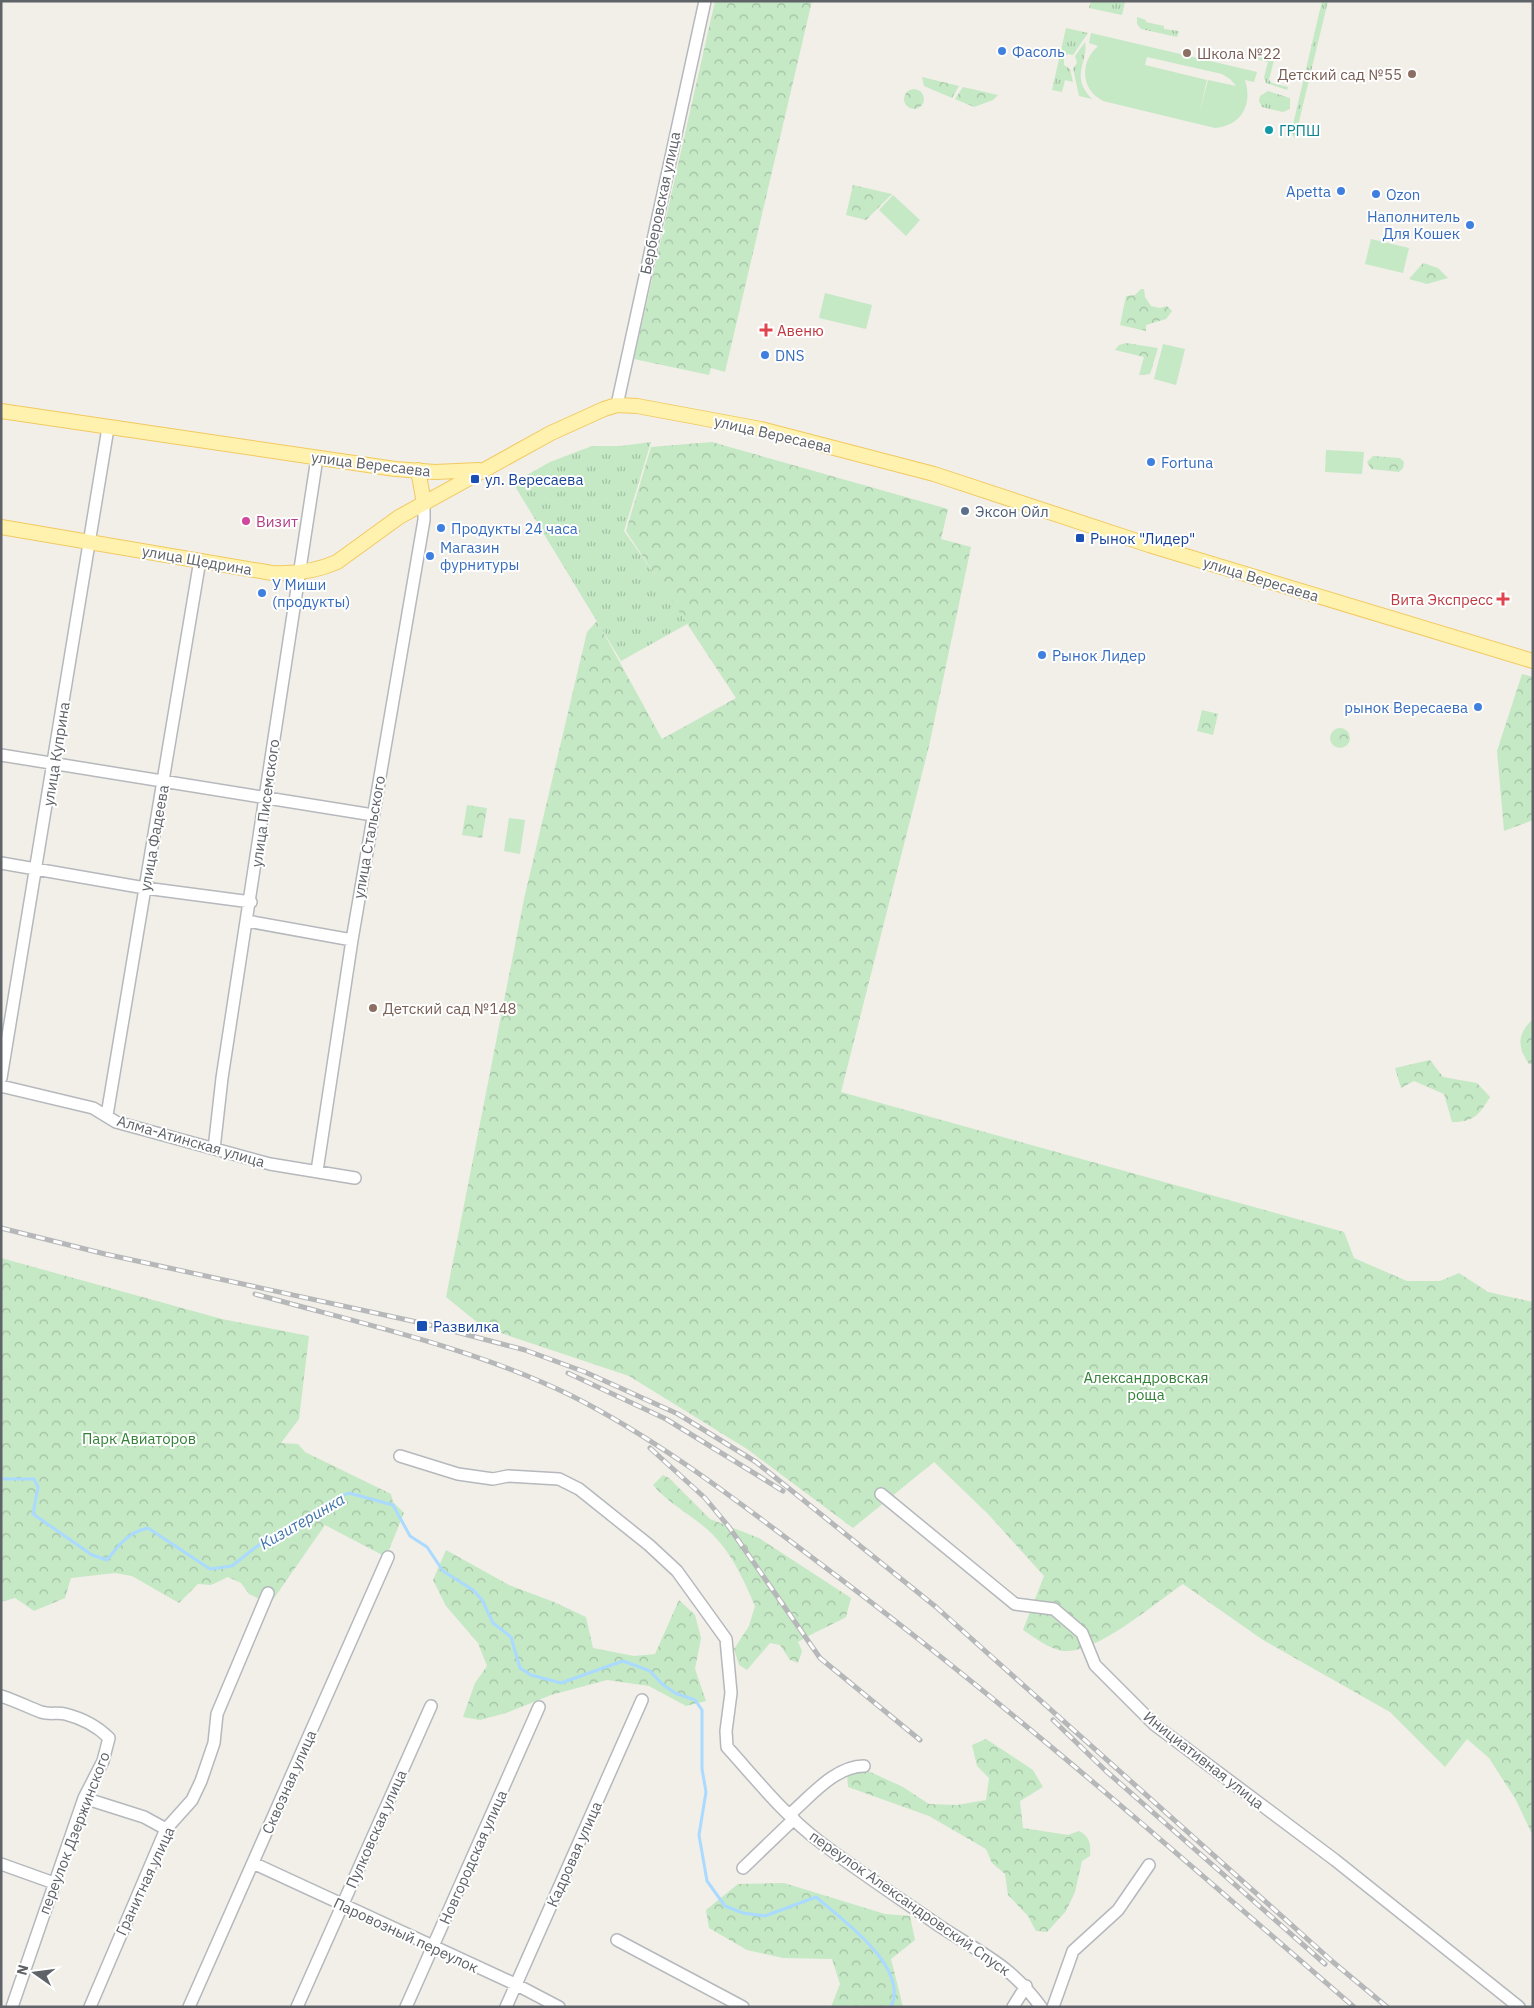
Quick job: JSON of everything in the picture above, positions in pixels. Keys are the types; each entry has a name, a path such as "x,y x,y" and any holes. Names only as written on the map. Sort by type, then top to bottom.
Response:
{"main road":[{"name":"улица Вересаева","path":"1,411 317,458 418,470 462,472 485,469 551,433 604,409 617,406 663,410 761,429 934,474 1158,548 1533,661"},
{"name":"улица Щедрина","path":"1,527 272,573 298,572 326,567 337,562 400,517 485,469"},
{"path":"418,470 424,503"}],"street":[{"name":"Берберовская улица","path":"617,406 705,1"},
{"name":"улица Куприна","path":"1,1078 108,428"},
{"name":"улица Писемского","path":"214,1149 222,1078 251,902 298,572 317,458"},
{"name":"улица Стальского","path":"317,1171 352,940 424,520 424,503"},
{"name":"улица Фадеева","path":"107,1115 200,560"},
{"path":"1,755 373,815"},
{"path":"1,863 145,888 251,902"},
{"path":"247,921 352,940"},
{"name":"Алма-Атинская улица","path":"1,1086 93,1108 116,1122 270,1164 355,1178"},
{"name":"переулок Александровский Спуск","path":"400,1456 458,1474 493,1479 508,1476 559,1479 579,1488 649,1545 677,1571 726,1639 731,1693 726,1731 727,1747 792,1817 818,1841 939,1926 1004,1966 1026,1986 1041,2007"},
{"name":"Инициативная улица","path":"880,1494 1015,1604 1054,1609 1082,1633 1095,1666 1155,1725 1335,1860 1519,2007"},
{"name":"Сквозная улица","path":"189,2007 388,1557"},
{"name":"Гранитная улица","path":"90,2007 166,1829 192,1800 201,1781 214,1743 216,1714 268,1593"},
{"name":"переулок Дзержинского","path":"1,1696 27,1704 41,1712 52,1715 63,1713 98,1727 109,1738 103,1761 84,1798 12,2007"},
{"name":"Кадровая улица","path":"506,2007 642,1700"},
{"name":"Пулковская улица","path":"298,2007 432,1706"},
{"name":"Новгородская улица","path":"406,2007 539,1708"},
{"path":"743,1868 792,1817 840,1772 854,1766 864,1766"},
{"path":"84,1798 144,1817 166,1829"},
{"path":"1,1864 54,1884"},
{"name":"Паровозный переулок","path":"253,1864 515,1984 559,2007"},
{"path":"1053,2007 1073,1951 1118,1910 1149,1864"},
{"path":"617,1940 742,2006"},
{"name":"переулок Александровский Спуск","path":"1013,2007 1026,1986"}],"green space":[{"path":"715,1 812,1 725,372 711,368 709,375 634,359"},
{"path":"1091,1 1125,1 1122,15 1089,8"},
{"path":"1322,1 1328,1 1295,138 1291,133"},
{"path":"1137,17 1146,20 1146,22 1164,26 1164,29 1179,31 1177,37 1141,29 1137,24"},
{"path":"1066,28 1088,33 1073,55 1068,54 1064,58 1064,65 1070,69 1073,82 1065,80 1062,92 1052,90"},
{"path":"1091,33 1257,72 1254,82 1245,80 1247,98 1243,113 1232,123 1215,128 1103,101 1095,96 1090,90 1085,75 1088,60 1098,46 1089,43","holes":["1147,57 1222,74 1236,86 1208,80 1199,114 1207,80 1145,65"]},
{"path":"1085,42 1086,49 1081,76 1085,91 1092,99 1079,96 1073,68 1077,63 1075,56"},
{"path":"1253,53 1274,60 1269,80 1272,83 1288,87 1287,90 1266,83 1264,77 1268,62 1248,57"},
{"path":"922,77 959,86 952,98 924,86"},
{"path":"963,87 998,95 993,100 974,107 955,99"},
{"path":"914,89 921,92 924,99 921,106 914,109 907,106 904,99 907,92"},
{"path":"1268,91 1290,98 1290,109 1283,112 1262,107 1259,101 1260,96"},
{"path":"853,185 892,194 866,220 846,215"},
{"path":"893,195 920,220 906,236 879,210"},
{"path":"1371,239 1409,248 1403,273 1365,264"},
{"path":"1423,263 1438,268 1448,278 1427,284 1409,279"},
{"path":"1141,289 1144,289 1145,297 1151,306 1160,308 1167,306 1172,311 1166,319 1146,325 1146,331 1120,325 1126,296 1135,295"},
{"path":"825,293 872,305 866,329 819,318"},
{"path":"1126,343 1158,348 1150,374 1139,375 1144,357 1115,350 1119,345"},
{"path":"1163,344 1185,349 1176,385 1154,379"},
{"path":"651,442 624,531 689,623 621,661 513,483 550,462 592,446 621,446"},
{"name":"Александровская роща","path":"712,442 948,509 941,539 971,547 929,746 841,1092 1344,1232 1354,1258 1407,1281 1440,1281 1459,1273 1488,1292 1533,1302 1533,1836 1516,1800 1489,1758 1467,1739 1445,1767 1390,1712 1263,1640 1183,1584 1127,1624 1096,1643 1081,1649 1068,1651 1056,1649 1044,1644 1023,1630 1044,1576 989,1515 934,1462 853,1528 747,1449 629,1376 483,1327 446,1297 524,899 587,632 597,621 662,739 736,698 626,531 651,447"},
{"path":"1326,450 1364,452 1362,474 1325,472"},
{"path":"1373,456 1400,458 1404,462 1403,468 1399,472 1371,469 1367,462"},
{"path":"1522,674 1533,677 1533,820 1504,831 1497,751"},
{"path":"1202,710 1218,714 1213,735 1197,731"},
{"path":"1340,728 1347,731 1350,738 1347,745 1340,748 1333,745 1330,738 1333,731"},
{"path":"467,805 487,808 482,838 462,835"},
{"path":"509,818 525,820 520,854 504,851"},
{"path":"1533,1019 1533,1064 1529,1064 1522,1051 1520,1040 1524,1030"},
{"path":"1430,1060 1443,1077 1477,1083 1490,1097 1479,1113 1466,1121 1452,1122 1444,1094 1414,1081 1401,1088 1395,1068"},
{"name":"Парк Авиаторов","path":"1,1258 222,1319 309,1336 299,1419 281,1443 298,1444 305,1452 391,1494 393,1502 404,1513 386,1557 325,1525 270,1604 249,1594 241,1583 228,1577 211,1585 198,1584 179,1603 132,1576 115,1573 71,1578 65,1598 34,1611 15,1598 1,1602"},
{"path":"663,1475 669,1478 710,1519 759,1538 851,1598 846,1617 798,1642 802,1651 798,1663 790,1660 780,1645 770,1643 747,1670 739,1665 734,1649 749,1626 755,1606 736,1565 716,1538 701,1524 666,1498 653,1485"},
{"path":"446,1550 509,1585 554,1602 586,1617 593,1648 634,1656 655,1654 679,1600 695,1615 701,1638 695,1669 706,1701 686,1706 649,1686 607,1680 551,1695 506,1713 480,1720 463,1717 475,1683 487,1666 478,1643 446,1606 433,1580"},
{"path":"986,1739 1033,1770 1043,1787 1020,1801 1023,1828 1068,1835 1079,1831 1089,1841 1090,1856 1082,1861 1075,1892 1066,1911 1047,1932 1036,1931 1028,1916 1008,1895 1005,1874 992,1863 986,1849 929,1816 848,1787 847,1773 868,1771 903,1787 929,1804 957,1805 986,1800 989,1778 977,1766 972,1745"},
{"path":"784,1883 885,1914 910,1916 915,1940 891,1959 903,2007 831,2007 840,1984 832,1959 783,1958 747,1950 709,1928 706,1910 738,1884"}],"waterway":[{"name":"Кизитеринка","path":"1,1479 34,1479 38,1487 33,1514 92,1555 107,1560 129,1536 148,1528 210,1569 232,1566 256,1547 333,1500 349,1493 393,1505 410,1536 427,1547 443,1571 473,1590 482,1600 493,1623 511,1637 520,1668 531,1675 561,1683 623,1661 650,1671 662,1684 675,1693 695,1700 702,1710 702,1769 706,1792 699,1835 707,1881 725,1906 743,1913 765,1916 816,1897 856,1931 882,1960 891,1976 894,1992 891,2007"}],"railway":[{"path":"1,1228 105,1254 426,1324 525,1350 585,1372 678,1414 756,1462 936,1607 1333,1962 1387,2007"},
{"path":"255,1294 416,1338 495,1364 572,1396 639,1434 703,1476 765,1522 961,1673 1094,1783 1354,2007"},
{"path":"568,1373 666,1419 783,1491"},
{"path":"650,1448 705,1498 729,1527 820,1658 920,1740"},
{"path":"1053,1720 1106,1771 1325,1964"}],"place":[{"name":"Фасоль","path":"1002,51"},
{"name":"Школа №22","path":"1187,53"},
{"name":"Детский сад №55","path":"1412,74"},
{"name":"ГРПШ","path":"1269,130"},
{"name":"Apetta","path":"1341,191"},
{"name":"Ozon","path":"1376,194"},
{"name":"Наполнитель Для Кошек","path":"1470,225"},
{"name":"Авеню","path":"766,330"},
{"name":"DNS","path":"765,355"},
{"name":"Fortuna","path":"1151,462"},
{"name":"ул. Вересаева","path":"475,479"},
{"name":"Эксон Ойл","path":"965,511"},
{"name":"Визит","path":"246,521"},
{"name":"Продукты 24 часа","path":"441,528"},
{"name":"Рынок \"Лидер\"","path":"1080,538"},
{"name":"Магазин фурнитуры","path":"430,556"},
{"name":"У Миши (продукты)","path":"262,593"},
{"name":"Вита Экспресс","path":"1503,599"},
{"name":"Рынок Лидер","path":"1042,655"},
{"name":"рынок Вересаева","path":"1478,707"},
{"name":"Детский сад №148","path":"373,1008"},
{"name":"Развилка","path":"422,1326"}]}
